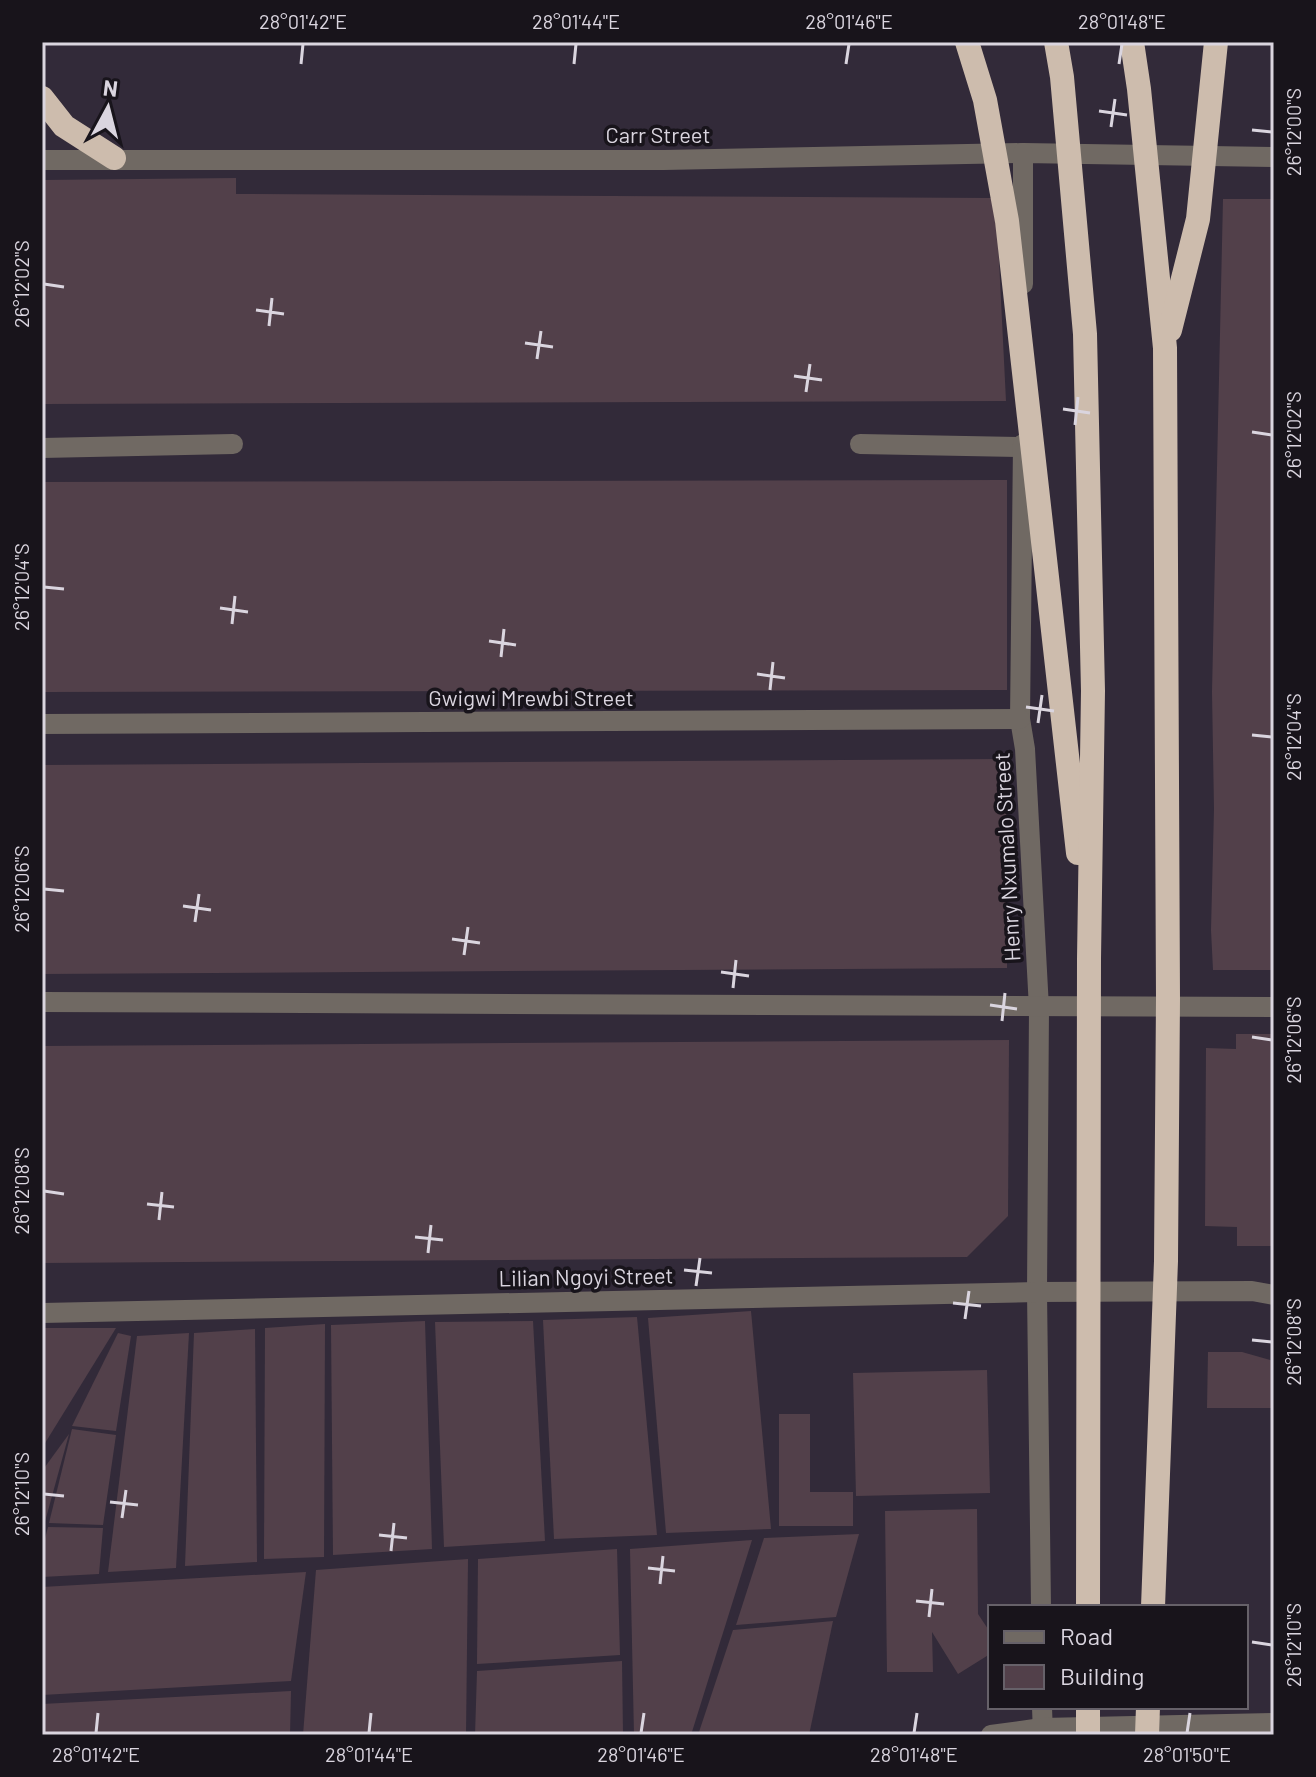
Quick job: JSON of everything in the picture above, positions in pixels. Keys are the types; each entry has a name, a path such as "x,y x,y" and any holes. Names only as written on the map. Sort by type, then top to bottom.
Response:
{"highway":[{"path":"967,42 985,100 1007,221 1089,959"},
{"path":"1056,42 1062,77 1085,334 1093,691 1089,959 1088,1605"},
{"path":"1132,42 1165,348 1166,1261 1153,1605"},
{"path":"1165,348 1198,219 1216,42"},
{"path":"42,98 64,126 114,158"},
{"path":"1088,1709 1088,1735"},
{"path":"1147,1735 1148,1709"}],"street":[{"name":"Carr Street","path":"42,160 664,160 1023,153 1274,157"},
{"name":"Henry Nxumalo Street","path":"1023,153 1020,719 1025,749 1039,1008 1037,1292 1041,1605"},
{"path":"42,448 233,444"},
{"path":"860,444 1023,447"},
{"name":"Gwigwi Mrewbi Street","path":"42,724 1020,719"},
{"path":"42,1002 1274,1007"},
{"name":"Lilian Ngoyi Street","path":"42,1313 1037,1292 1252,1291 1274,1295"},
{"path":"1042,1709 1042,1732"},
{"path":"991,1735 1274,1723"}],"building":[{"path":"236,178 236,194 992,198 998,240 1006,401 42,404 42,180"},
{"path":"1223,199 1274,199 1274,970 1213,970 1212,692"},
{"path":"1007,480 1007,690 42,692 42,482"},
{"path":"1006,759 1007,968 42,974 42,765"},
{"path":"1236,1034 1274,1034 1274,1246 1237,1246 1237,1227 1205,1226 1206,1048 1236,1049"},
{"path":"1009,1040 1008,1216 967,1257 42,1263 42,1046"},
{"path":"751,1311 771,1529 666,1533 648,1318"},
{"path":"637,1317 657,1535 554,1539 543,1320"},
{"path":"425,1321 432,1549 333,1555 331,1325"},
{"path":"533,1321 545,1541 444,1547 435,1322"},
{"path":"325,1324 324,1557 264,1559 265,1328"},
{"path":"42,1328 116,1328 42,1448"},
{"path":"255,1329 257,1562 185,1566 194,1333"},
{"path":"118,1333 131,1336 116,1431 72,1426"},
{"path":"189,1333 176,1568 108,1572 137,1336"},
{"path":"1208,1352 1242,1352 1274,1361 1274,1408 1207,1408"},
{"path":"987,1370 990,1493 856,1496 853,1373"},
{"path":"779,1414 810,1414 810,1492 853,1492 853,1526 779,1526"},
{"path":"72,1429 116,1435 103,1525 49,1523"},
{"path":"69,1434 43,1529 42,1529 42,1471"},
{"path":"977,1509 978,1614 988,1629 988,1655 958,1674 932,1632 933,1672 887,1672 885,1511"},
{"path":"48,1527 103,1528 99,1574 42,1577 42,1550"},
{"path":"859,1534 836,1617 736,1625 764,1538"},
{"path":"752,1540 691,1735 634,1735 630,1549"},
{"path":"617,1549 620,1655 477,1664 478,1559"},
{"path":"468,1559 466,1735 303,1735 316,1570"},
{"path":"306,1572 291,1681 42,1695 42,1587"},
{"path":"833,1621 809,1735 698,1735 733,1630"},
{"path":"622,1661 623,1735 475,1735 477,1671"},
{"path":"291,1691 290,1735 42,1735 42,1704"}]}
